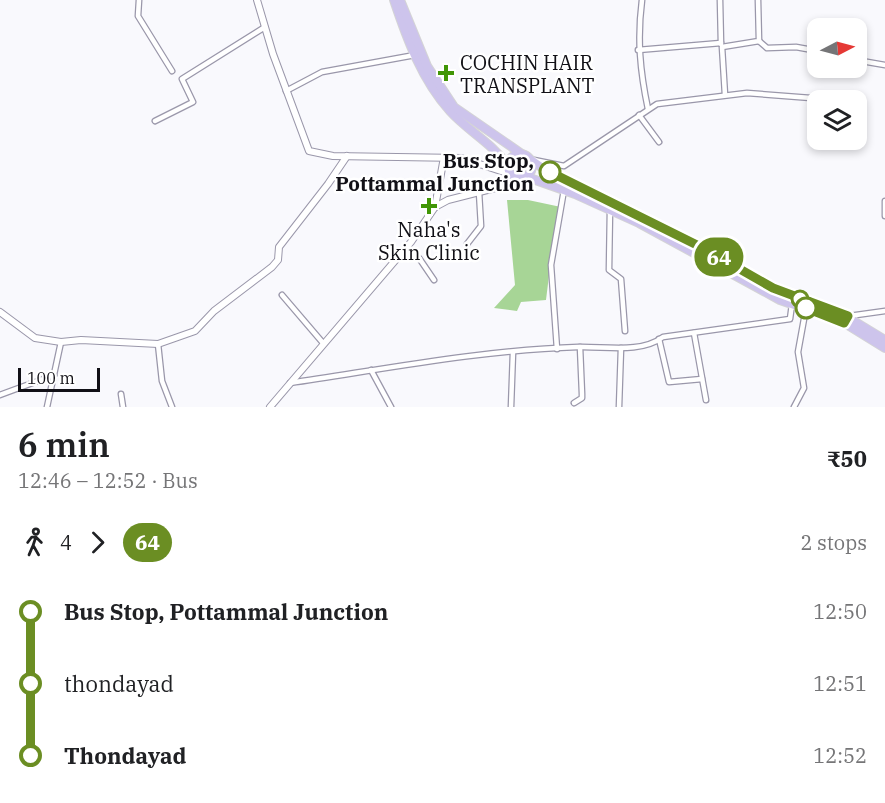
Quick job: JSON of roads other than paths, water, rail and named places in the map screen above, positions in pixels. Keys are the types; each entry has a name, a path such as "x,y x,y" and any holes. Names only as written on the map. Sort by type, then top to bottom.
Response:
{"main road":[{"path":"394,0 415,55 435,92 450,111 489,143 507,165 510,174 564,190 610,209 673,240 780,300 846,320 885,348"},
{"path":"400,0 427,66 449,100 472,122 544,170 703,248 773,288 885,340"},
{"path":"507,165 512,156 522,154"},
{"path":"524,178 532,169 531,160"}],"street":[{"path":"139,0 138,16 172,71"},
{"path":"257,0 286,91 309,151 346,156 461,158 510,174"},
{"path":"642,0 639,50 648,109"},
{"path":"720,0 725,95"},
{"path":"758,0 759,41"},
{"path":"155,121 193,102 182,79 265,27"},
{"path":"639,50 759,41 767,48 807,49"},
{"path":"286,91 322,72 415,55"},
{"path":"867,62 885,65"},
{"path":"531,160 564,166 657,104 756,93 807,98"},
{"path":"639,115 658,142"},
{"path":"0,312 35,338 61,342 81,340 158,344 195,331 214,310 272,267 278,260 279,247 328,184 346,156"},
{"path":"270,407 407,247 435,207 444,157"},
{"path":"435,207 515,183 524,178"},
{"path":"557,348 551,265 564,190"},
{"path":"467,244 481,226 479,192"},
{"path":"885,201 885,216"},
{"path":"610,209 609,270 621,279 625,331"},
{"path":"407,247 419,258 434,280"},
{"path":"282,295 323,343"},
{"path":"290,383 513,352 580,347 621,348 659,339 790,319 792,304"},
{"path":"794,407 804,388 798,351 806,308"},
{"path":"846,320 885,311"},
{"path":"694,333 706,400"},
{"path":"659,339 669,382 702,379"},
{"path":"47,407 61,342"},
{"path":"158,344 162,381 172,407"},
{"path":"574,403 582,398 580,347"},
{"path":"619,407 621,348"},
{"path":"511,407 513,352"},
{"path":"371,370 391,407"},
{"path":"0,395 54,375"},
{"path":"0,387 7,393"},
{"path":"121,394 123,407"}],"place":[{"name":"COCHIN HAIR TRANSPLANT","path":"446,73"},
{"name":"Bus Stop, Pottammal Junction","path":"550,172"},
{"name":"Naha's Skin Clinic","path":"429,206"}]}
